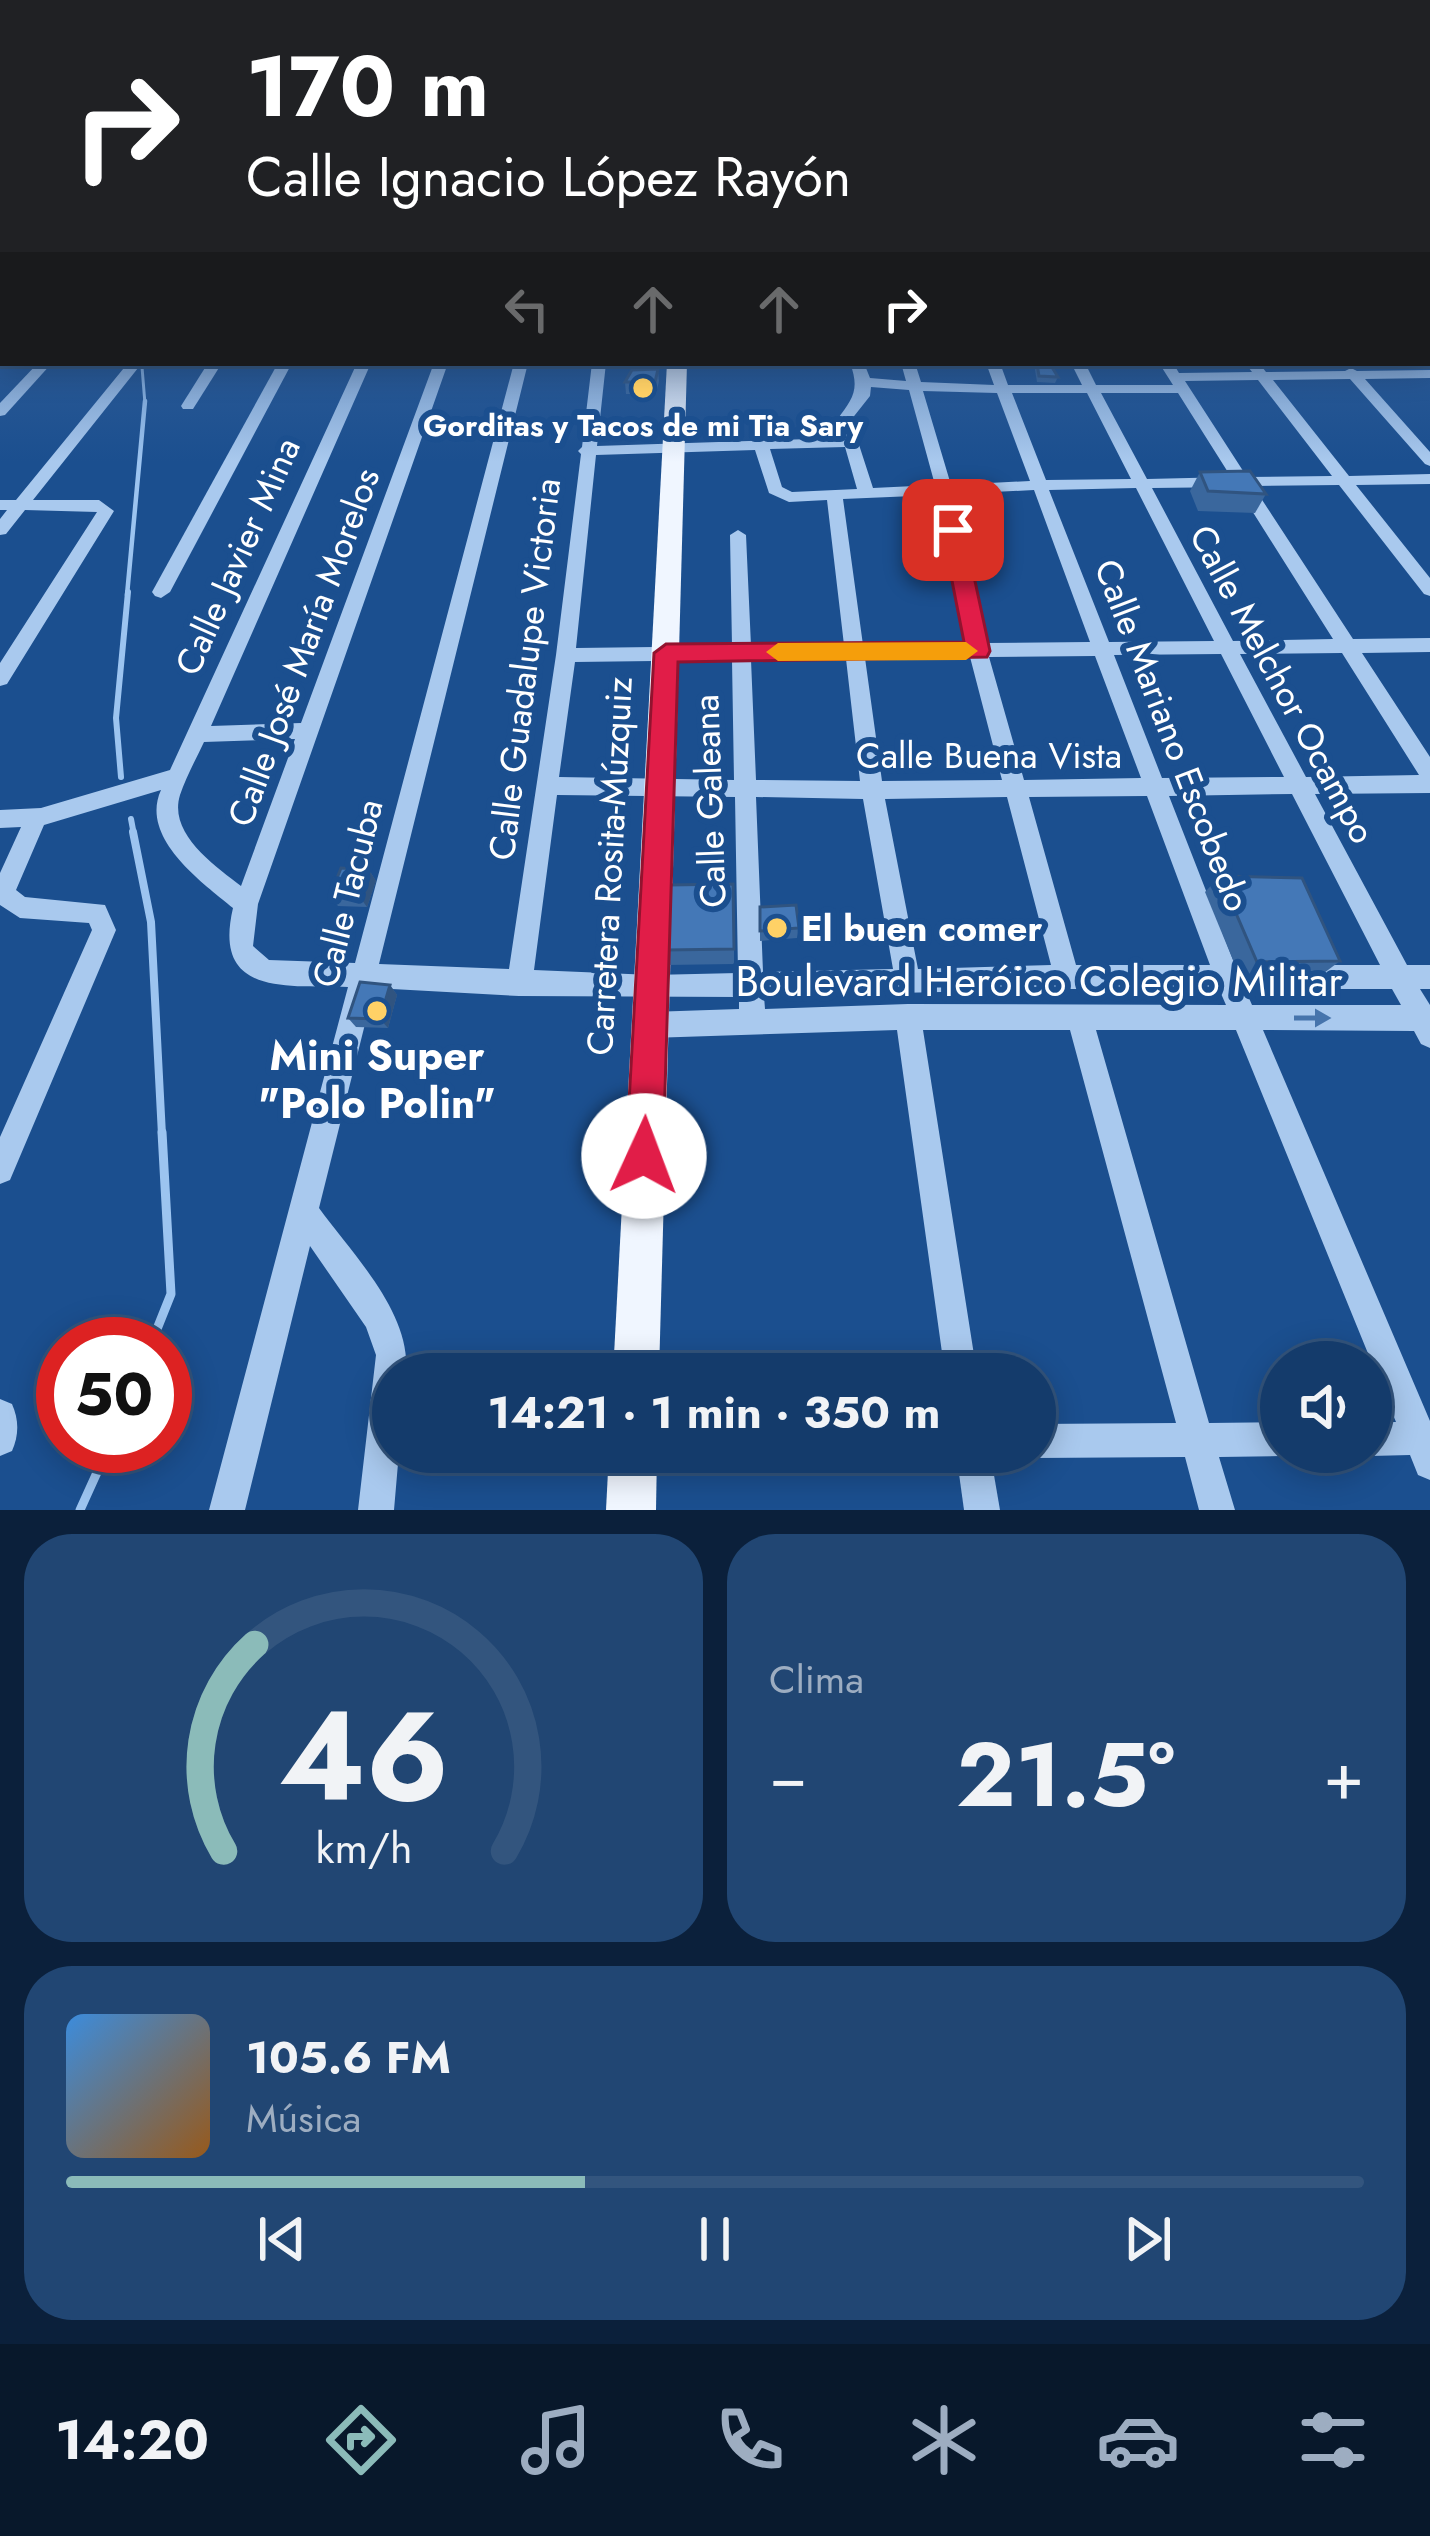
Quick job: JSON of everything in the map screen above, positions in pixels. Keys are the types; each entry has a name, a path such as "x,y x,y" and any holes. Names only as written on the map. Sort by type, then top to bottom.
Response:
{"main road":[{"name":"Carretera Rosita-Múzquiz","path":"637,1353 676,366"},
{"path":"631,1510 632,1473"}],"street":[{"path":"2,409 42,366"},
{"path":"0,530 133,366"},
{"path":"188,406 213,366"},
{"path":"161,592 282,366"},
{"name":"Calle Javier Mina","path":"173,778 363,366"},
{"name":"Calle José María Morelos","path":"366,976 269,972 252,967 240,956 237,939 440,366"},
{"name":"Calle Tacuba","path":"227,1510 520,366"},
{"name":"Calle Guadalupe Victoria","path":"519,984 566,655 598,366"},
{"path":"858,366 863,396 844,416 866,492"},
{"path":"909,366 944,489 978,651 1067,977"},
{"name":"Calle Mariano Escobedo","path":"994,366 1243,1017 1427,1447"},
{"name":"Calle Melchor Ocampo","path":"1080,366 1427,1024"},
{"path":"864,382 1091,389 1257,369 1430,374"},
{"path":"1257,369 1430,590"},
{"path":"1349,369 1430,460"},
{"path":"1175,376 1430,779"},
{"path":"586,451 848,442"},
{"path":"761,446 778,494 1430,479"},
{"path":"834,494 872,790 908,980"},
{"path":"0,505 106,507 0,679"},
{"name":"Calle Galeana","path":"738,535 752,1019"},
{"path":"566,655 1430,645"},
{"path":"197,734 308,731"},
{"path":"0,819 35,818 173,778 166,819 175,840 246,904"},
{"name":"Calle Buena Vista","path":"549,786 872,790 1430,779"},
{"path":"0,1169 104,930 97,913 8,902 4,882 35,818"},
{"path":"366,976 519,984 651,1006"},
{"name":"Boulevard Heróico Colegio Militar","path":"651,1006 752,982 1430,977"},
{"name":"Boulevard Heróico Colegio Militar","path":"651,1006 752,1019 1243,1017 1427,1024"},
{"path":"908,1017 958,1353"},
{"path":"1079,1017 1217,1510"},
{"path":"306,1215 388,1335 393,1379 376,1510"},
{"path":"0,1416 0,1439"},
{"path":"1056,1441 1260,1439"},
{"path":"1392,1441 1427,1447"},
{"path":"976,1473 982,1510"}],"building":[{"path":"1037,366 1051,366 1058,377 1039,376"},
{"path":"658,369 655,382 625,382 632,370"},
{"path":"1250,471 1266,494 1208,491 1200,472"},
{"path":"341,868 369,870 359,896 330,896"},
{"path":"1220,876 1302,878 1340,961 1257,962"},
{"path":"733,884 734,949 666,950 668,885"},
{"path":"796,905 799,928 760,931 760,907"},
{"path":"360,982 390,985 380,1019 348,1018"}],"waterway":[{"path":"142,367 145,402"},
{"path":"127,595 145,402"},
{"path":"121,777 116,718 128,592"},
{"path":"131,819 134,835"},
{"path":"133,832 151,922 162,1135"},
{"path":"162,1132 171,1294 162,1317"},
{"path":"80,1510 97,1473"}],"slow traffic":[{"path":"778,652 966,651"}],"place":[{"name":"Gorditas y Tacos de mi Tia Sary","path":"643,388"},
{"name":"El buen comer","path":"777,928"},
{"name":"Mini Super \"Polo Polin\"","path":"377,1011"}],"route":[{"path":"644,1156 666,653 978,651 953,530"}]}
